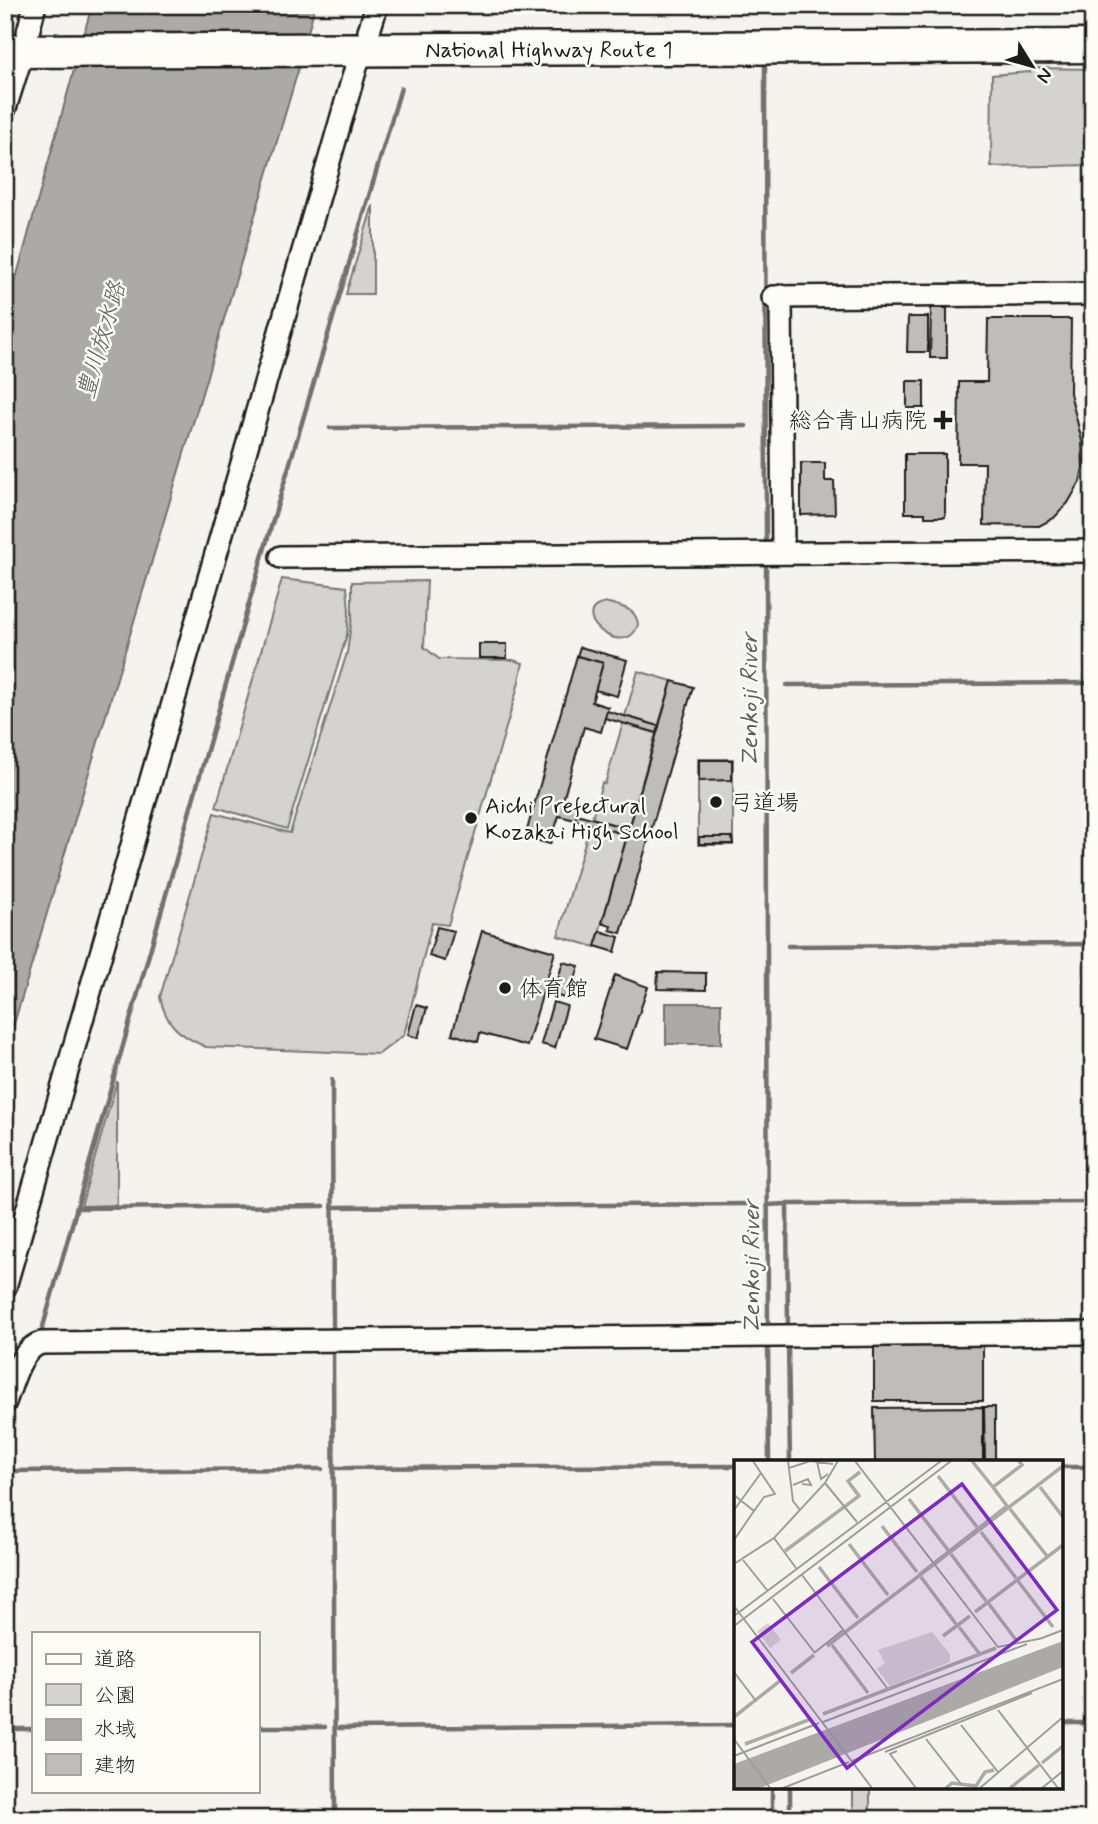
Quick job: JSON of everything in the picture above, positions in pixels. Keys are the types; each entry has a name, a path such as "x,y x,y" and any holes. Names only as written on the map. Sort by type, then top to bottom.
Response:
{"highway":[{"name":"National Highway Route 1","path":"28,36 1093,27"},
{"name":"National Highway Route 1","path":"357,34 1093,46"}],"street":[{"path":"5,1287 357,34"},
{"path":"5,108 28,36"},
{"path":"770,552 777,296 1093,294"},
{"path":"281,557 1093,551"},
{"path":"5,1402 23,1358 31,1348 41,1342 1093,1333"}],"green space":[{"path":"1031,68 1093,69 1093,165 991,167 992,75 1030,72"},
{"path":"373,205 373,294 346,294"},
{"path":"282,579 347,587 349,611 347,635 287,829 216,807"},
{"path":"427,581 424,647 439,659 513,660 523,663 448,925 432,923 404,1035 379,1054 206,1047 197,1043 171,1023 160,997 214,813 290,833 347,653 352,617 352,582"},
{"path":"609,603 635,615 638,625 631,635 621,639 610,636 593,622 591,614 596,607"},
{"path":"638,671 672,681 658,726 625,716"},
{"path":"623,723 656,733 629,829 592,818"},
{"name":"弓道場","path":"698,759 733,759 733,845 698,845"},
{"path":"590,825 627,835 595,947 558,936"},
{"path":"117,1081 117,1205 81,1206"},
{"path":"853,1789 870,1789 870,1819 853,1819"}],"water":[{"name":"豊川放水路","path":"92,5 315,5 300,64 5,1054 5,318"},
{"path":"666,1003 721,1003 721,1044 666,1044"}],"building":[{"path":"931,308 947,308 947,358 930,358"},
{"path":"908,317 928,317 928,352 907,352"},
{"path":"988,319 1071,319 1070,393 1082,441 1083,468 1080,482 1068,503 1054,518 1039,526 984,525 985,463 958,463 959,382 987,382"},
{"path":"907,381 924,381 924,408 907,408"},
{"path":"905,454 945,454 945,517 905,513"},
{"path":"801,463 825,463 825,481 834,481 835,514 801,515"},
{"path":"479,644 507,644 507,658 479,658"},
{"path":"580,647 627,660 617,696 595,690 603,663 577,656"},
{"path":"577,656 603,663 592,702 608,707 601,732 584,727 563,800 580,804 575,820 559,816 550,844 525,837"},
{"path":"672,681 693,687 621,933 610,930 611,926 602,923"},
{"path":"607,711 659,726 657,733 605,718"},
{"path":"699,760 732,760 732,780 699,781"},
{"path":"577,814 629,829 627,835 575,820"},
{"path":"699,837 732,837 733,844 699,844"},
{"path":"437,927 454,931 445,961 429,956"},
{"name":"体育館","path":"482,931 555,952 527,1046 480,1033 478,1042 452,1034"},
{"path":"600,931 619,937 615,952 595,946"},
{"path":"563,962 579,966 569,999 553,995"},
{"path":"658,972 706,973 706,990 657,989"},
{"path":"615,975 648,987 627,1049 594,1039"},
{"path":"553,1002 567,1006 555,1048 541,1044"},
{"path":"416,1005 427,1008 418,1038 408,1035"},
{"path":"874,1346 983,1346 983,1401 874,1401"},
{"path":"983,1407 983,1460 875,1460 874,1408"},
{"path":"984,1407 995,1407 995,1460 985,1460"}],"waterway":[{"name":"Zenkoji River","path":"765,64 766,547"},
{"path":"42,1330 263,554 401,88"},
{"path":"330,428 746,426"},
{"name":"Zenkoji River","path":"766,560 768,1331"},
{"path":"787,685 1093,683"},
{"path":"788,946 1093,944"},
{"path":"332,1080 333,1335"},
{"path":"787,1204 1093,1202"},
{"path":"332,1207 750,1204"},
{"path":"767,1205 787,1204 788,1331"},
{"path":"76,1208 324,1206"},
{"path":"788,1343 790,1460"},
{"name":"Zenkoji River","path":"768,1344 769,1460"},
{"path":"333,1347 335,1819"},
{"path":"334,1468 734,1466"},
{"path":"1063,1467 1093,1467"},
{"path":"9,1471 322,1469"},
{"path":"1063,1723 1093,1723"},
{"path":"339,1728 734,1725"},
{"path":"259,1727 325,1727"},
{"path":"5,1729 32,1729"},
{"name":"Zenkoji River","path":"772,1789 772,1819"},
{"path":"790,1789 790,1819"}],"place":[{"name":"総合青山病院","path":"943,420"},
{"name":"弓道場","path":"716,802"},
{"name":"Aichi Prefectural Kozakai High School","path":"471,818"},
{"name":"体育館","path":"505,988"}]}
